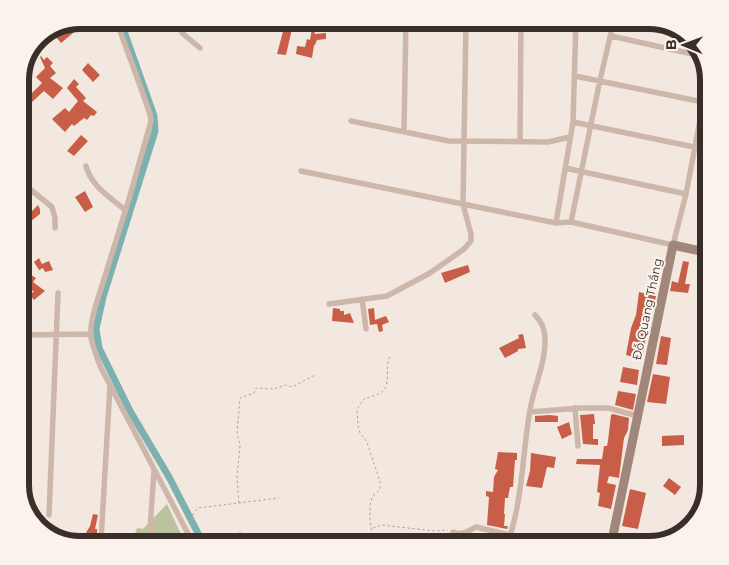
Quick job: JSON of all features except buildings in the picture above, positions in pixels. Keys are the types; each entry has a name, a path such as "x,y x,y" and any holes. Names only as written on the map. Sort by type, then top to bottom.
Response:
{"street":[{"path":"119,29 150,114 150,121 125,210 94,308 90,324 90,341 110,384 189,536"},
{"path":"182,29 182,33 200,48"},
{"path":"404,131 406,29"},
{"path":"329,304 387,296 430,273 464,249 471,241 463,204 466,29"},
{"path":"520,142 521,29"},
{"path":"556,223 573,122 576,29"},
{"path":"571,222 612,29"},
{"path":"611,36 694,54"},
{"path":"575,76 700,101"},
{"name":"Đỗ Quang Thắng","path":"613,536 673,245 686,194 700,117"},
{"path":"351,121 449,141 548,142 570,137"},
{"path":"573,122 694,147"},
{"path":"86,166 90,178 96,185 125,210"},
{"path":"566,168 686,194"},
{"path":"302,171 556,223 571,222 700,251"},
{"path":"29,189 53,209 55,228"},
{"path":"50,515 58,293"},
{"path":"362,299 366,329"},
{"path":"510,535 521,484 530,412 544,352 545,331 535,315"},
{"path":"29,335 90,334"},
{"path":"101,536 110,384"},
{"path":"530,412 575,408 608,408 638,416"},
{"path":"575,408 578,446"},
{"path":"150,536 154,470"},
{"path":"49,526 64,534"},
{"path":"453,532 457,534 464,533 476,527 516,536"}],"path":[{"path":"373,536 372,497 380,489 380,482 368,442 360,433 357,409 364,399 380,393 385,388 387,382 387,362 391,355"},
{"path":"239,503 237,477 240,446 237,432 240,398 254,393 256,388 274,389 285,385 292,387 315,375"},
{"path":"188,522 194,518 193,514 198,508 279,498"},
{"path":"372,528 382,525 453,532"}],"green space":[{"path":"167,504 182,536 134,536 137,528 143,529"}],"waterway":[{"path":"123,29 154,116 155,131 103,297 96,329 99,348 130,411 169,477 199,536"}]}
